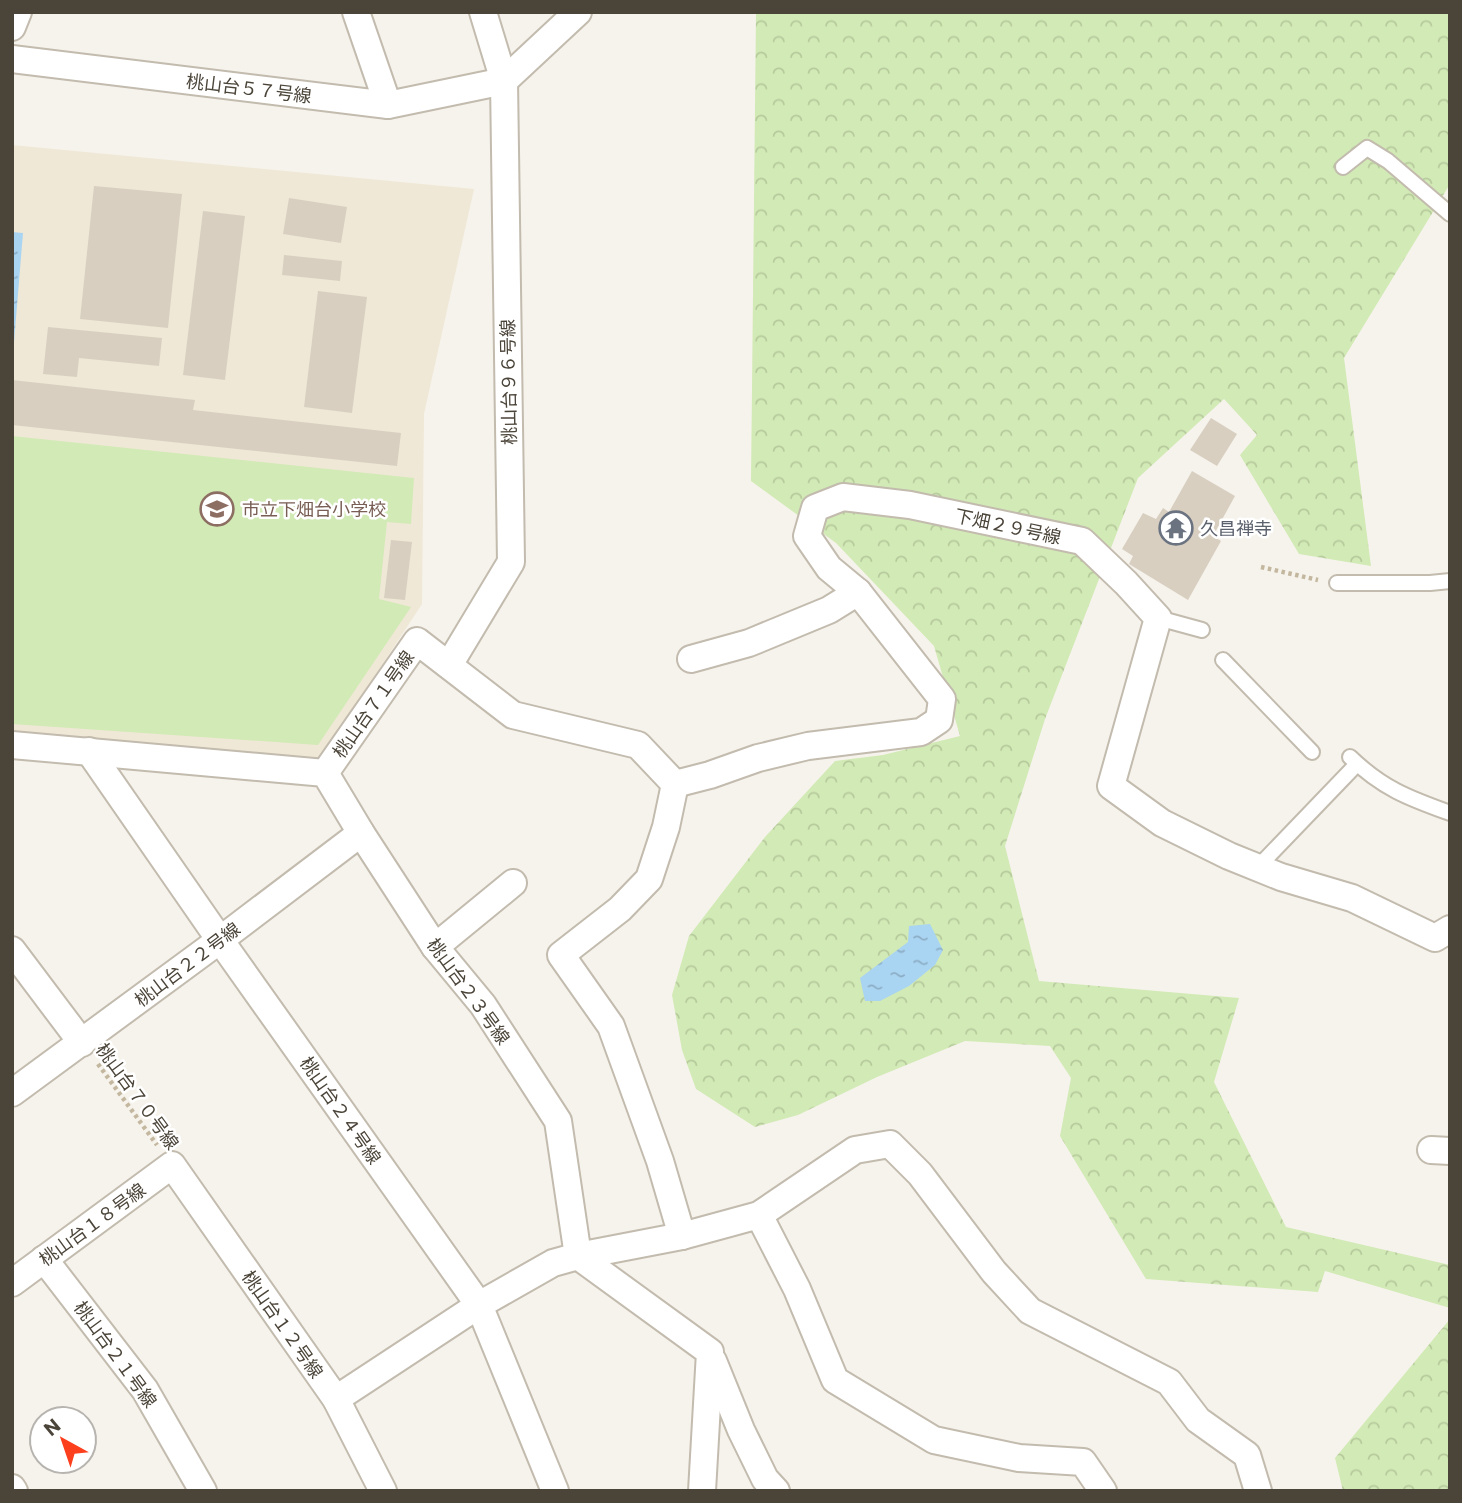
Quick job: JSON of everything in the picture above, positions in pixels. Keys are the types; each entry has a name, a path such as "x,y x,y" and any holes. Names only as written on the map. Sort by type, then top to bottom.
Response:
{"street":[{"path":"12,27 18,12"},
{"path":"356,12 388,105"},
{"name":"桃山台９６号線","path":"449,665 511,562 504,81 483,12"},
{"path":"504,81 578,12"},
{"name":"桃山台５７号線","path":"12,59 388,105 504,81"},
{"name":"下畑２９号線","path":"675,783 808,746 921,732 939,720 942,699 858,592 829,568 807,536 815,508 843,497 910,505 1082,541 1158,618"},
{"path":"691,659 749,643 829,610 858,592"},
{"path":"1158,618 1111,786 1162,823 1281,877 1352,898 1435,938 1450,929"},
{"name":"桃山台７１号線","path":"325,773 417,641 513,715 638,746 675,783"},
{"path":"12,745 325,773"},
{"name":"桃山台２４号線","path":"89,751 479,1305 555,1491"},
{"name":"桃山台２３号線","path":"325,773 360,833 435,947 483,1005 558,1121 578,1256"},
{"path":"675,783 666,827 649,879 620,909 561,955 611,1026 660,1161 682,1236"},
{"name":"桃山台２２号線","path":"12,1093 360,833"},
{"path":"435,947 513,883"},
{"path":"12,950 82,1042"},
{"path":"336,1399 479,1305 553,1263 682,1236 759,1215 855,1150 890,1144 920,1174 994,1272 1030,1311 1169,1382 1198,1420 1247,1455 1258,1491"},
{"name":"桃山台１８号線","path":"12,1283 172,1165"},
{"name":"桃山台１２号線","path":"172,1165 336,1399 383,1491"},
{"path":"759,1215 797,1289 835,1380 934,1440 1019,1458 1083,1462 1102,1491"},
{"path":"578,1256 710,1352 741,1430 765,1479 776,1491"},
{"name":"桃山台２１号線","path":"44,1259 145,1390 203,1491"},
{"path":"702,1491 710,1352"}],"lane":[{"path":"1343,167 1367,148 1388,161 1450,214"},
{"path":"1337,583 1450,581"},
{"path":"1158,618 1202,630"},
{"path":"1223,660 1312,752"},
{"path":"1258,867 1354,761 1376,780 1412,800 1450,813"}],"path":[{"path":"1261,567 1337,583"},
{"name":"桃山台７０号線","path":"82,1042 172,1165"}],"shaded area":[{"name":"市立下畑台小学校","path":"12,145 474,189 424,414 422,604 319,761 12,740"}],"green space":[{"path":"756,12 1450,12 1450,184 1344,358 1371,566 1299,554 1240,455 1257,435 1224,399 1138,478 1045,719 1005,846 1039,981 1239,998 1214,1082 1286,1227 1450,1265 1450,1308 1325,1271 1318,1292 1146,1279 1060,1136 1071,1078 1050,1046 965,1041 877,1077 798,1115 755,1127 696,1089 682,1050 672,995 689,936 765,837 835,761 883,755 960,736 934,646 836,543 751,481"},
{"path":"12,436 414,478 411,524 387,522 379,599 411,607 318,745 12,724"},
{"path":"1450,1319 1450,1491 1343,1491 1335,1458"}],"water":[{"path":"12,232 23,233 14,342 12,341"},
{"path":"930,924 943,950 935,965 909,986 880,1001 865,1001 860,978 908,942 909,926"}],"building":[{"path":"94,186 182,194 168,328 80,319"},
{"path":"289,198 347,207 341,243 283,234"},
{"path":"203,211 245,216 225,380 183,375"},
{"path":"284,255 342,261 340,281 282,275"},
{"path":"318,291 367,297 352,413 304,407"},
{"path":"48,327 162,338 159,366 79,358 77,377 43,374"},
{"path":"12,380 195,400 193,410 401,433 397,466 12,425"},
{"path":"1211,418 1237,434 1217,466 1190,450"},
{"name":"久昌禅寺","path":"1192,471 1235,496 1213,536 1221,541 1188,600 1129,564 1133,556 1122,549 1143,513 1156,519 1163,508 1169,512"},
{"path":"391,540 412,542 405,600 384,598"}],"place":[{"name":"市立下畑台小学校","path":"217,509"},
{"name":"久昌禅寺","path":"1176,528"}]}
